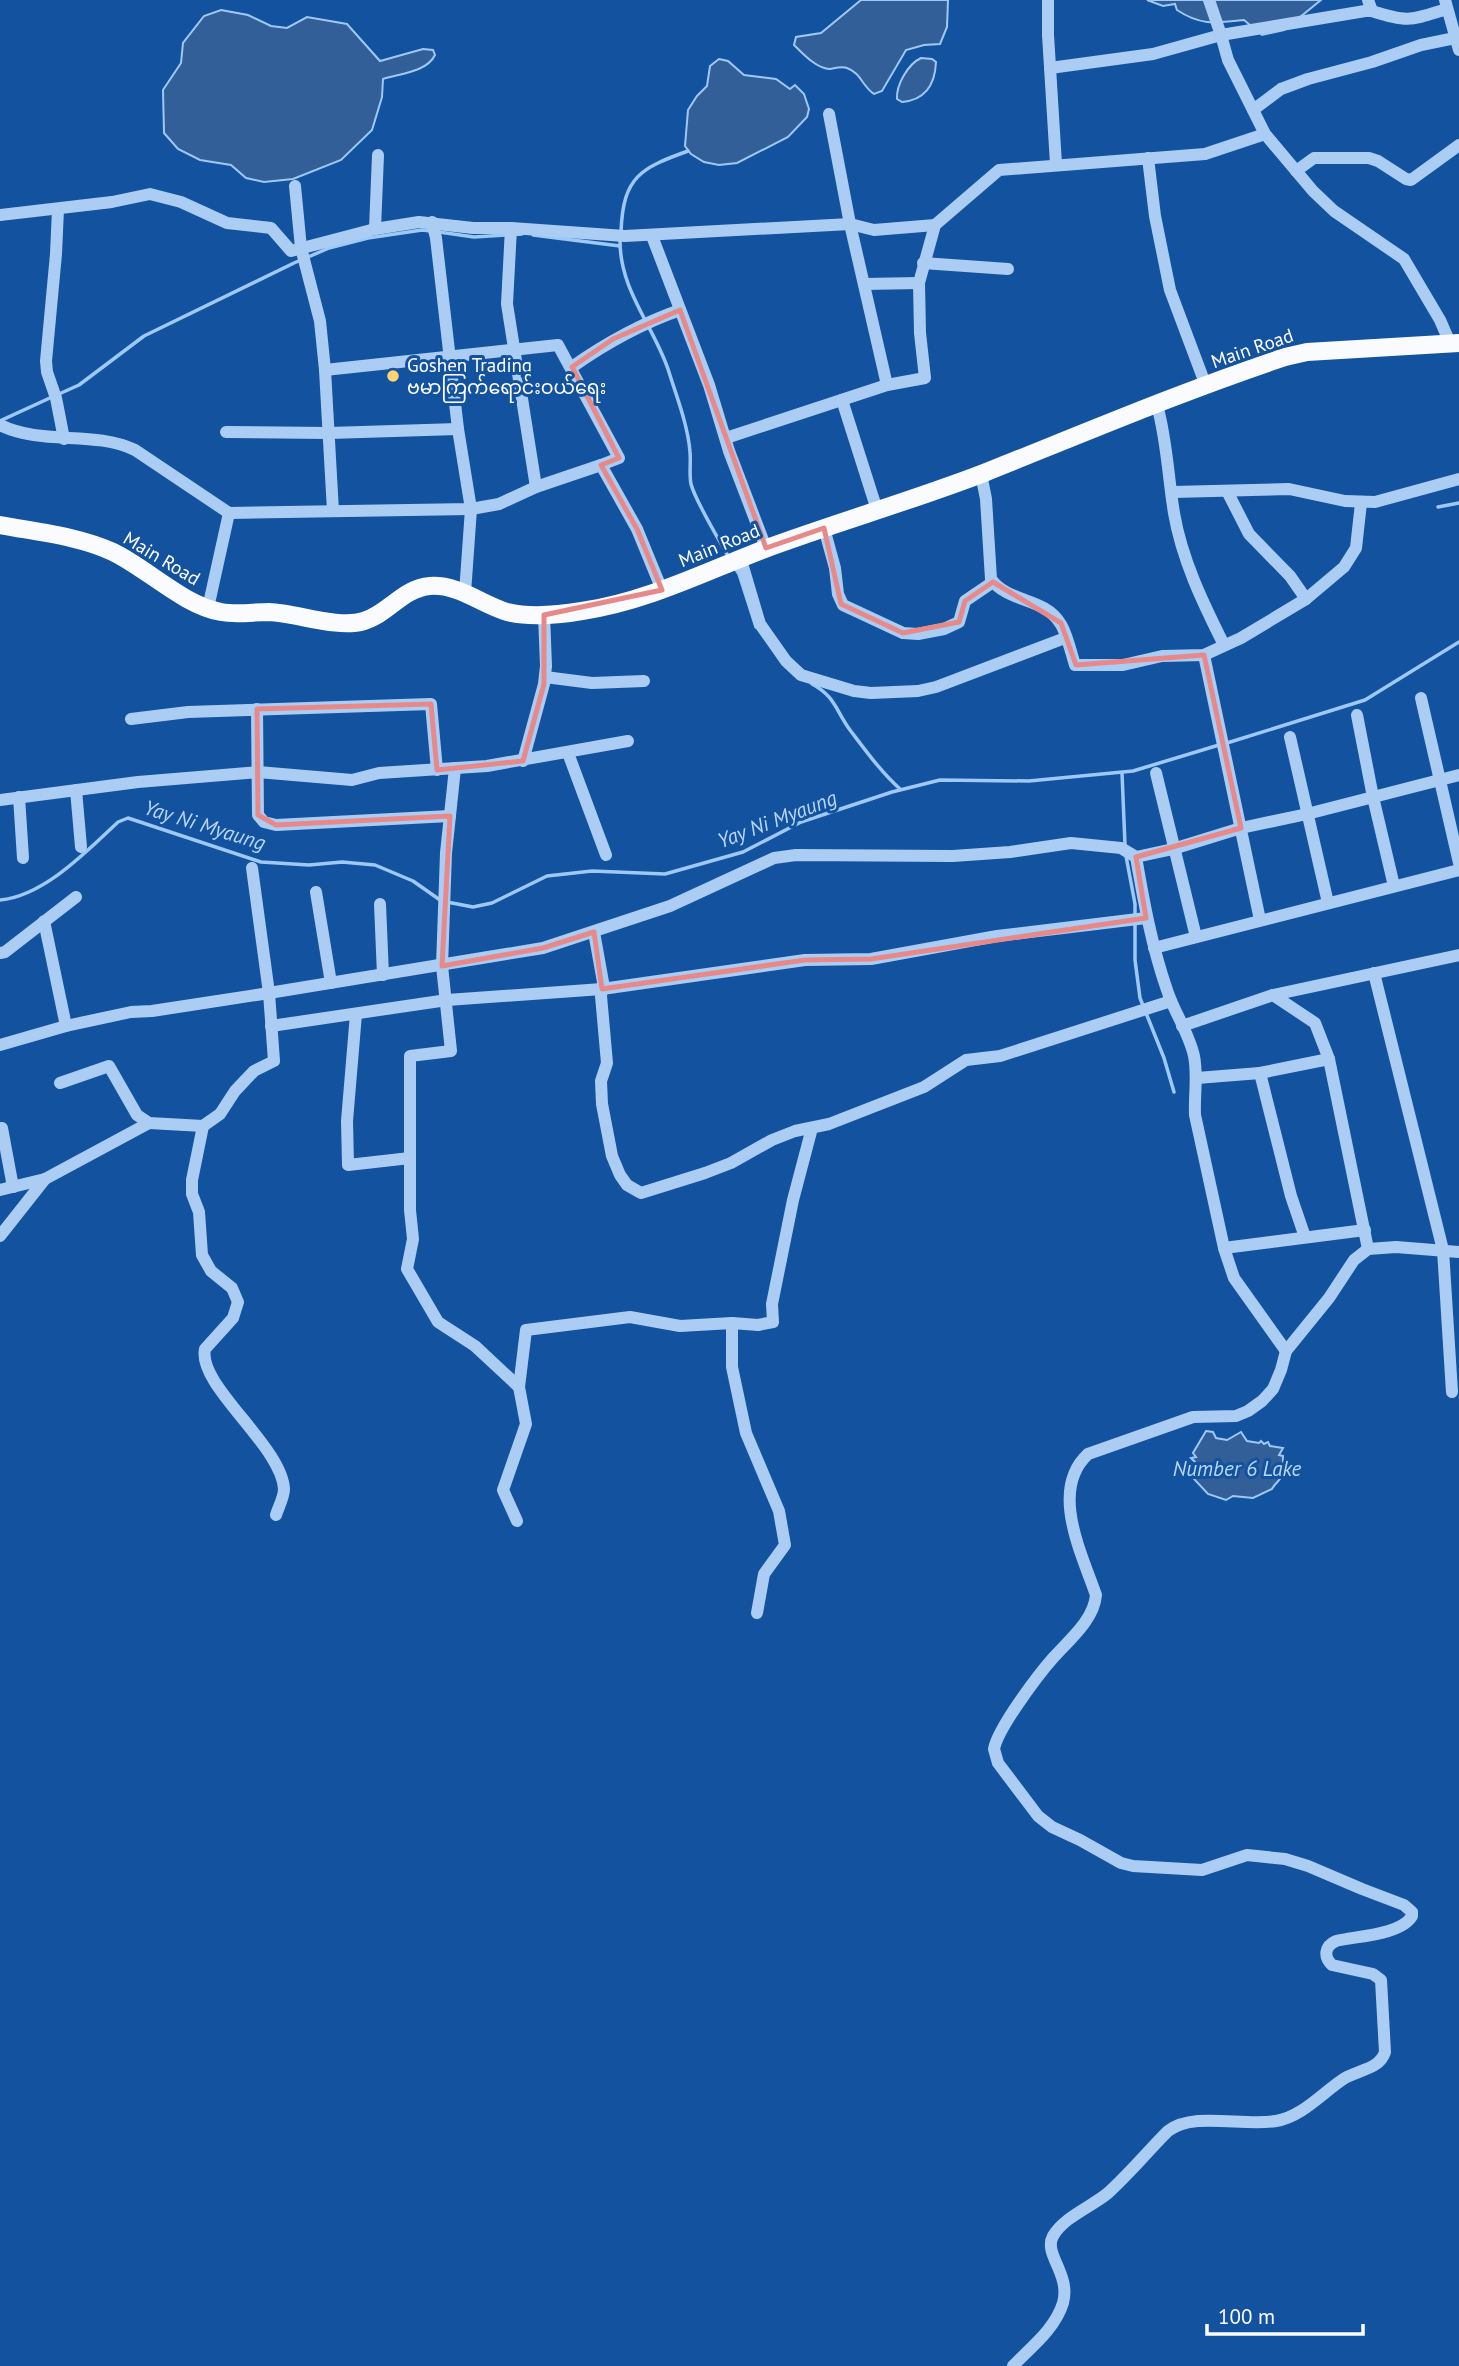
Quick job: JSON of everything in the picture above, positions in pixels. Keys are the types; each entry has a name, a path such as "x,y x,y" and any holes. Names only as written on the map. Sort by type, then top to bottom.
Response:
{"main road":[{"name":"Main Road","path":"0,525 85,542 109,550 197,604 235,613 270,612 350,623 365,621 418,588 440,587 466,593 510,612 544,615 583,611 662,590 766,548 981,474 1263,365 1307,352 1454,343"}],"street":[{"path":"1048,0 1056,164"},
{"path":"1209,0 1228,60 1265,134 1313,191 1334,211 1404,260 1454,343"},
{"path":"1050,68 1153,54 1221,35 1365,11 1370,6 1400,20 1410,20 1447,3 1457,44 1422,45 1308,79 1281,89 1253,110"},
{"path":"829,114 850,224 887,385"},
{"path":"726,438 887,385 925,379 920,333 919,283 935,225 999,170 1205,154 1265,134"},
{"path":"1296,171 1314,158 1368,158 1411,180 1459,145"},
{"path":"375,229 378,155"},
{"path":"1148,158 1154,216 1170,289 1206,386"},
{"path":"295,186 303,255 320,321 332,511"},
{"path":"0,215 150,194 181,202 227,223 271,228 291,251 303,255 375,229 473,229 511,234 652,236 850,224 874,230 935,225"},
{"path":"58,209 57,254 46,361 64,439"},
{"path":"434,230 458,429 471,509 466,593"},
{"path":"511,234 506,292 536,487"},
{"path":"652,236 709,385 766,548"},
{"path":"923,263 1008,269"},
{"path":"864,284 919,283"},
{"path":"572,367 613,339 646,322 680,310"},
{"path":"0,425 32,436 118,443 135,450 229,513 471,509 499,504 536,487 620,458 558,345 325,370"},
{"path":"842,400 877,510"},
{"path":"1157,405 1164,431 1174,513 1186,557 1198,593 1224,645"},
{"path":"226,432 329,433 458,429"},
{"path":"601,465 637,529 662,590"},
{"path":"981,474 986,499 991,579 1009,596 1049,611 1061,623 1075,665 1123,665 1163,656 1204,655 1241,638 1306,599 1351,559 1356,548 1361,503"},
{"path":"1173,492 1289,489 1361,503 1375,502 1459,479"},
{"path":"1227,491 1250,534 1290,576 1306,599"},
{"path":"208,608 229,513"},
{"path":"824,528 835,568 838,594 843,605 903,633 918,634 944,629 959,622 965,601 993,582"},
{"path":"741,560 760,624 786,661 801,675 854,691 871,693 927,689 1065,638"},
{"path":"523,761 545,677 544,615"},
{"path":"1204,655 1260,920"},
{"path":"545,677 617,684 644,681"},
{"path":"1421,698 1459,863"},
{"path":"131,719 188,712 431,704 437,770"},
{"path":"257,709 258,815 264,822 276,825 450,816"},
{"path":"1357,715 1394,886"},
{"path":"1290,737 1328,903"},
{"path":"0,800 138,782 258,772 352,780 379,773 523,761 628,741"},
{"path":"568,753 606,855"},
{"path":"455,768 443,898 442,965 451,1051 410,1056 413,1239 407,1269 438,1322 475,1346 519,1387"},
{"path":"1156,773 1196,937"},
{"path":"1136,858 1241,828 1459,775"},
{"path":"76,790 81,847"},
{"path":"19,797 23,858"},
{"path":"0,1045 66,1026 131,1012 269,993 543,948 670,906 774,858 796,855 953,856 1010,852 1071,843 1121,848 1136,858 1154,948 1171,1001 1194,1054 1195,1115 1224,1248 1242,1293 1286,1351"},
{"path":"2,1128 7,1189 45,1179 149,1123 203,1126 220,1114 235,1091 254,1071 274,1061 269,993 252,868"},
{"path":"1154,948 1459,870"},
{"path":"316,892 331,983"},
{"path":"0,953 5,952 76,897"},
{"path":"380,904 383,975"},
{"path":"271,1027 447,1000 602,989 805,960 871,959 997,936 1146,918"},
{"path":"44,922 66,1026"},
{"path":"594,932 602,989 607,1063 601,1081 612,1156 620,1175 633,1190 640,1193 705,1173 731,1163 772,1140 829,1124 924,1087 966,1060 1000,1056 1171,1001"},
{"path":"1182,1026 1273,995 1459,955"},
{"path":"1374,973 1443,1250 1452,1392"},
{"path":"1273,995 1315,1023 1329,1059 1368,1249"},
{"path":"356,1014 347,1121 348,1165 410,1158"},
{"path":"1196,1078 1260,1073 1329,1059"},
{"path":"60,1083 109,1066 133,1110 149,1123"},
{"path":"1260,1073 1291,1196 1305,1237"},
{"path":"203,1126 192,1180 192,1194 199,1212 202,1255 211,1271 232,1288 238,1303 233,1318 205,1349 205,1360 213,1377 277,1464 284,1489 276,1515"},
{"path":"517,1521 503,1490 526,1424 519,1387 526,1330 630,1317 680,1326 732,1323 758,1325 773,1322 772,1304 793,1200 812,1128"},
{"path":"0,1236 45,1179"},
{"path":"1224,1248 1364,1230"},
{"path":"1013,2366 1053,2324 1063,2301 1063,2278 1050,2245 1054,2234 1111,2190 1168,2131 1176,2125 1193,2122 1278,2121 1306,2106 1345,2078 1375,2065 1383,2058 1385,2052 1381,1980 1373,1974 1332,1965 1326,1952 1330,1944 1336,1941 1371,1935 1405,1924 1412,1916 1409,1908 1285,1859 1247,1855 1202,1870 1121,1863 1052,1827 1038,1816 998,1763 994,1749 1003,1727 1048,1664 1087,1620 1095,1604 1096,1595 1073,1528 1070,1497 1072,1476 1078,1463 1088,1454 1193,1417 1236,1416 1262,1401 1273,1389 1286,1351 1329,1298 1354,1260 1368,1249 1396,1247 1459,1252"},
{"path":"732,1323 732,1367 746,1433 779,1511 785,1545 764,1574 757,1613"}],"highlighted area":[{"path":"680,310 766,548 824,528 841,604 903,633 959,622 965,601 993,582 1061,623 1076,665 1204,655 1241,828 1136,857 1146,918 871,959 805,960 602,989 594,932 543,948 442,966 450,816 276,825 258,815 257,709 431,704 437,770 523,761 544,684 544,615 662,590 637,529 601,465 619,458 572,367 613,339"}],"water":[{"path":"861,0 948,0 947,27 940,44 906,50 882,91 874,94 852,70 843,67 820,67 794,45 796,37 821,33"},
{"path":"1147,0 1321,0 1284,30 1262,35 1244,20 1201,21 1177,10 1175,4 1163,6"},
{"path":"221,10 248,15 271,26 287,28 307,17 347,24 380,61 423,49 433,50 435,55 419,69 383,79 382,97 372,130 341,160 293,179 264,182 246,178 231,165 200,160 178,149 164,133 163,90 181,63 183,43 204,16"},
{"path":"921,58 936,62 934,78 923,95 902,102 897,99 901,81 907,70"},
{"path":"719,59 728,61 744,75 776,79 790,89 795,85 804,94 809,109 807,117 788,137 737,163 719,165 704,162 691,154 685,146 688,110 707,86 710,66"},
{"name":"Number 6 Lake","path":"1206,1431 1213,1432 1216,1438 1227,1440 1241,1432 1247,1441 1261,1441 1264,1444 1268,1442 1270,1446 1283,1448 1279,1455 1283,1456 1283,1474 1272,1489 1253,1498 1233,1496 1226,1500 1208,1494 1194,1479 1195,1462 1191,1458 1196,1457 1193,1453"}],"waterway":[{"path":"621,232 626,198 638,177 658,163 688,151"},
{"path":"59,394 79,385 144,336 294,263 329,248 368,238 431,231"},
{"path":"439,232 474,237 522,234"},
{"path":"533,235 620,246"},
{"path":"620,239 621,257 631,291 662,353 681,410 689,442 693,491 728,556"},
{"path":"0,421 52,397"},
{"path":"1438,507 1459,503"},
{"path":"734,566 756,627"},
{"name":"Yay Ni Myaung","path":"1227,743 1365,700 1459,642"},
{"path":"812,684 826,694 850,730 886,776 900,789"},
{"name":"Yay Ni Myaung","path":"447,902 473,907 492,903 547,876 592,871 665,874 743,852 801,822 892,792 940,780 1029,781 1133,771 1219,745"},
{"path":"1122,773 1125,845"},
{"name":"Yay Ni Myaung","path":"0,900 16,897 48,881 79,858 118,822 128,818 261,862 309,865 342,862 375,865 413,881 440,900"},
{"path":"1126,856 1135,904 1135,960 1140,998 1164,1058 1174,1092"}],"place":[{"name":"Goshen Trading ဗမာကြက်ရောင်းဝယ်ရေး","path":"393,376"}]}
